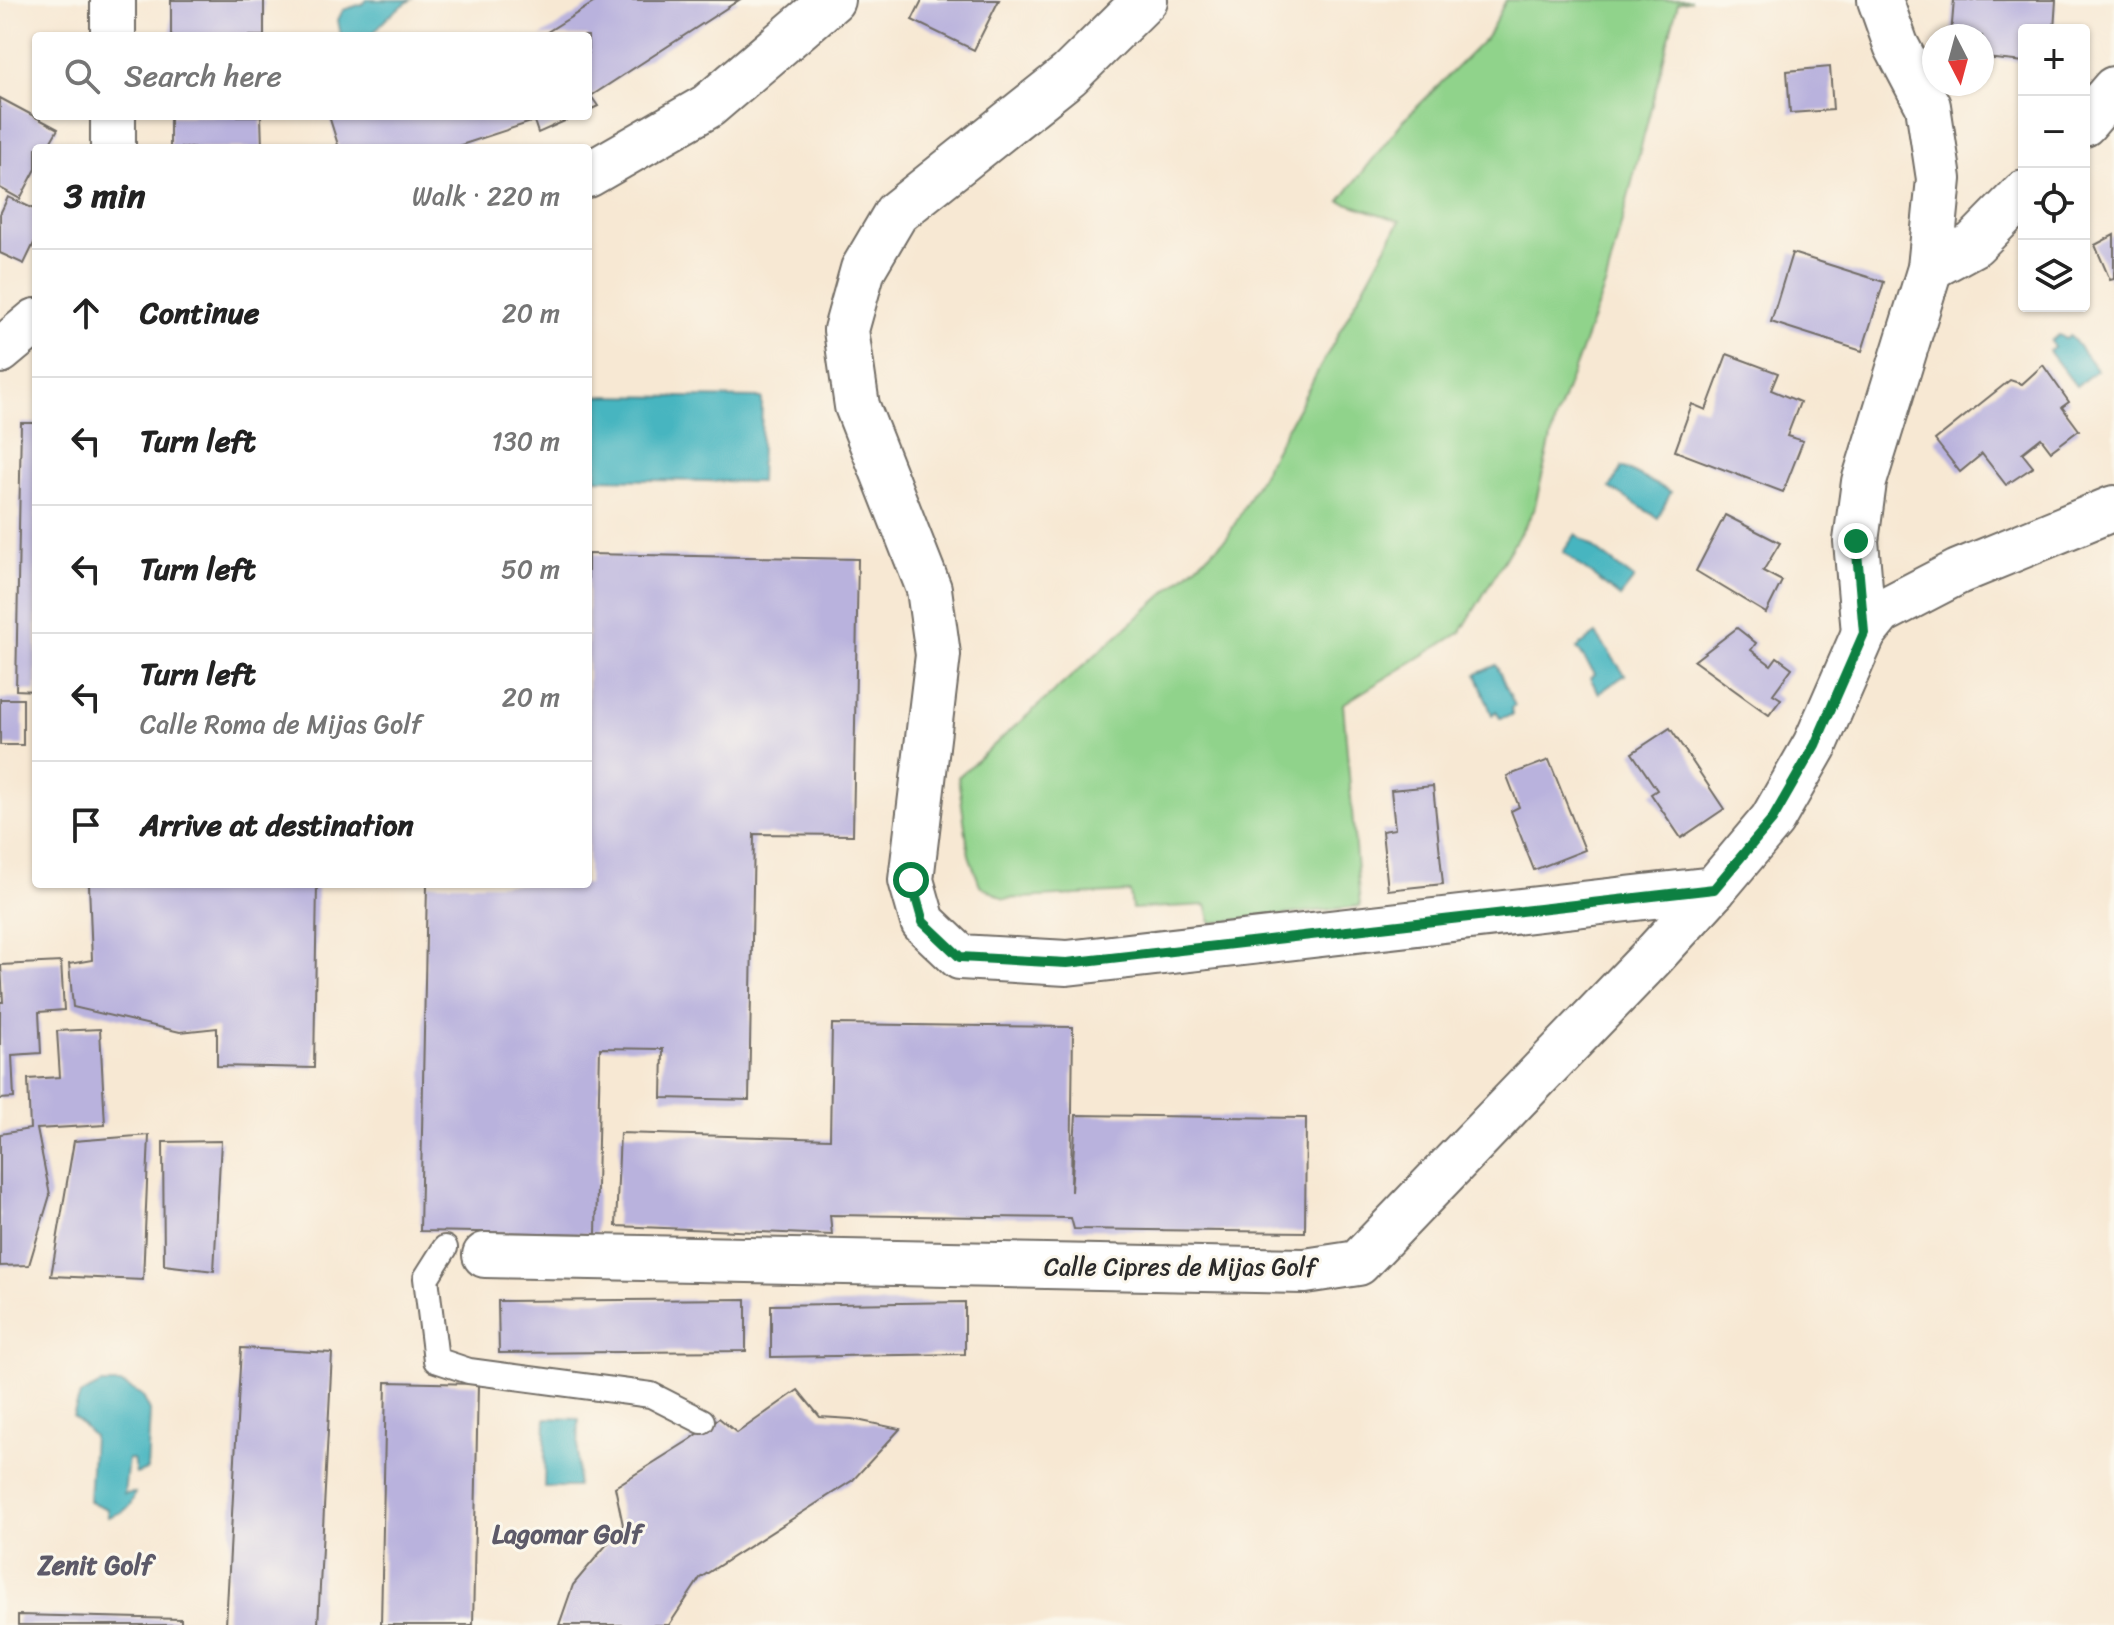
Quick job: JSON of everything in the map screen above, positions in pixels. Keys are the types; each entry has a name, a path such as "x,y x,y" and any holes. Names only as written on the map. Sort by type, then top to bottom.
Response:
{"street":[{"path":"113,0 113,32"},
{"path":"592,173 708,106 832,0"},
{"path":"1145,0 1069,75 896,213 863,269 846,330 857,406 929,589 938,655 911,880 923,922 960,957 1067,963 1714,889"},
{"path":"1864,633 1856,541 1864,482 1930,268 1939,179 1928,106 1896,45 1880,0"},
{"path":"2090,117 2114,89"},
{"path":"113,120 113,144"},
{"path":"1930,268 1974,244 2018,199"},
{"path":"0,351 32,324"},
{"path":"1864,633 1881,612 1958,572 2114,508"},
{"name":"Calle Cipres de Mijas Golf","path":"465,1252 1305,1271 1358,1263 1653,956 1772,820 1815,745 1864,633"}],"lane":[{"path":"465,1252 426,1278 436,1360 469,1371 651,1395 702,1421"}],"green space":[{"path":"1506,0 1691,0 1678,3 1606,283 1555,421 1534,510 1461,632 1343,704 1360,906 1211,923 1206,905 1132,909 1130,892 1004,899 980,885 969,855 958,777 1227,538 1400,221 1340,201 1403,121 1488,36"}],"water":[{"path":"367,0 411,0 374,32 340,32 338,20 343,10"},
{"path":"2058,335 2066,338 2070,335 2097,370 2076,386 2049,351 2054,348 2051,341"},
{"path":"597,396 762,398 760,482 596,479"},
{"path":"1622,467 1671,492 1658,518 1610,488"},
{"path":"1576,534 1634,579 1620,597 1563,552"},
{"path":"1596,634 1625,675 1599,693 1590,678 1595,674 1577,648"},
{"path":"1496,665 1515,706 1511,708 1512,715 1500,718 1496,711 1492,715 1476,674"},
{"path":"101,1384 122,1384 142,1395 150,1411 147,1470 136,1474 133,1459 128,1459 124,1494 135,1493 133,1499 126,1510 108,1517 107,1509 89,1501 93,1436 73,1416 80,1395"},
{"path":"546,1418 579,1419 577,1487 544,1487"}],"building":[{"path":"171,0 264,0 264,32 171,32"},
{"path":"598,0 739,0 592,95 592,32 547,32"},
{"path":"922,0 999,0 974,50 912,20"},
{"path":"1954,0 2056,0 2054,24 2018,24 2018,61 1994,59 1994,24 1952,24"},
{"path":"1830,67 1833,110 1790,113 1787,71"},
{"path":"0,98 32,115 32,120 41,120 58,129 49,144 32,144 32,176 20,199 0,188"},
{"path":"170,120 261,120 262,144 170,144"},
{"path":"330,120 567,120 538,133 534,121 464,144 338,144"},
{"path":"8,197 32,208 32,247 24,264 0,253 0,214"},
{"path":"2114,235 2114,279 2110,280 2095,245"},
{"path":"1792,253 1884,282 1862,351 1771,322"},
{"path":"1727,354 1778,373 1771,390 1800,402 1787,436 1803,441 1783,492 1675,451 1692,404 1706,410"},
{"path":"2043,365 2069,402 2062,407 2079,430 2051,451 2041,438 2022,453 2033,467 2006,485 1982,454 1960,472 1935,440 2010,380 2022,384"},
{"path":"21,423 32,423 32,691 16,690"},
{"path":"1725,515 1780,543 1763,571 1782,581 1766,613 1696,571"},
{"path":"592,554 858,559 853,835 754,834 749,1100 662,1098 663,1049 600,1048 596,1234 420,1231 427,888 592,888"},
{"path":"1737,628 1756,643 1751,650 1771,665 1777,657 1792,668 1773,694 1781,699 1769,715 1694,661"},
{"path":"0,699 23,699 23,745 0,745"},
{"path":"1670,728 1724,809 1681,838 1651,794 1657,790 1632,753"},
{"path":"1549,760 1585,850 1534,870 1511,811 1519,807 1507,776"},
{"path":"1433,786 1443,884 1388,890 1382,831 1395,829 1391,790"},
{"path":"89,888 317,888 314,1068 217,1066 217,1028 180,1032 73,1007 69,964 92,960"},
{"path":"61,962 64,1010 39,1012 41,1053 12,1055 14,1098 0,1099 1,965"},
{"path":"832,1024 1073,1027 1071,1192 1076,1115 1306,1118 1305,1232 1074,1229 1071,1218 830,1215 832,1235 616,1226 620,1133 830,1139"},
{"path":"100,1029 105,1125 37,1129 50,1195 29,1265 0,1266 0,1134 30,1129 28,1079 60,1077 57,1031"},
{"path":"149,1135 143,1280 51,1276 74,1141"},
{"path":"221,1141 214,1271 164,1265 163,1142"},
{"path":"746,1299 746,1351 499,1353 498,1301"},
{"path":"965,1302 965,1354 771,1357 771,1305"},
{"path":"241,1348 332,1353 318,1625 226,1625"},
{"path":"386,1382 478,1384 473,1625 381,1625"},
{"path":"798,1390 820,1417 852,1419 900,1429 853,1480 700,1578 669,1625 559,1625 573,1585 623,1525 615,1487 719,1418 737,1433"},
{"path":"18,1615 181,1619 181,1625 18,1625"}],"district":[{"name":"Lagomar Golf","path":"567,1534"},
{"name":"Zenit Golf","path":"95,1565"}],"route":[{"path":"911,880 923,922 960,957 1067,963 1714,889 1772,820 1815,745 1864,633 1856,541"}]}
